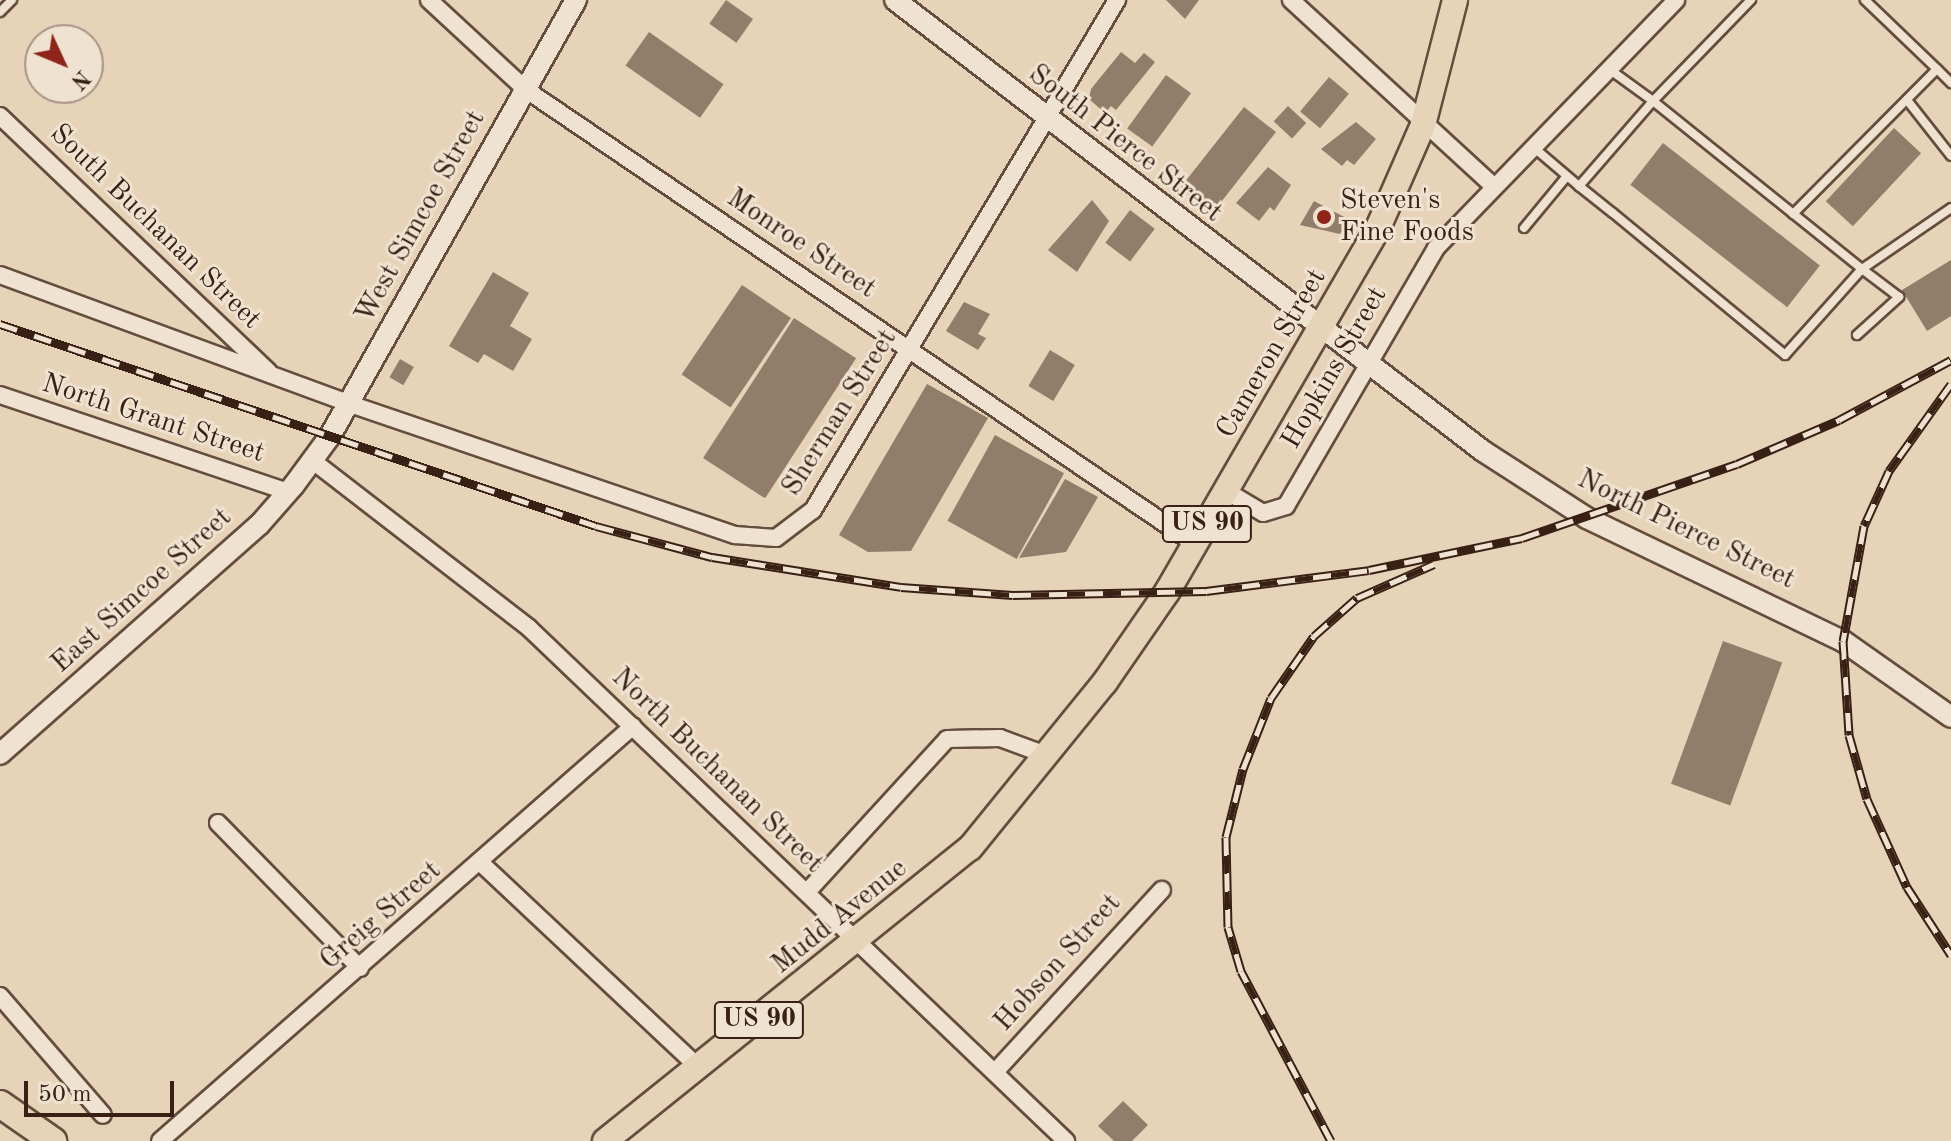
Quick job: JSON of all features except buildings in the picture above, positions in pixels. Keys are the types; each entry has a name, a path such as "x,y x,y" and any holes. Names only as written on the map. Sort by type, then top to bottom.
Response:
{"highway":[{"path":"0,1104 53,1141"}],"main road":[{"name":"Cameron Street","path":"1083,711 1195,544 1322,331 1378,228 1423,125 1455,0"},
{"name":"Mudd Avenue","path":"605,1141 858,942 970,848 1049,756 1083,711"}],"street":[{"name":"Monroe Street","path":"429,0 525,89 1195,544"},
{"name":"West Simcoe Street","path":"313,461 576,0"},
{"name":"South Pierce Street","path":"895,0 1322,331"},
{"name":"Sherman Street","path":"0,275 347,403 735,535 776,538 813,510 1117,0"},
{"path":"1291,0 1423,125 1492,185"},
{"name":"Hopkins Street","path":"1226,491 1263,513 1286,506 1436,248 1492,185 1676,0"},
{"name":"South Buchanan Street","path":"0,116 273,376"},
{"name":"North Pierce Street","path":"1322,331 1367,367 1587,518 1814,624 1951,717"},
{"name":"North Grant Street","path":"0,395 289,492"},
{"name":"East Simcoe Street","path":"3,748 289,492 313,461"},
{"name":"North Buchanan Street","path":"313,461 468,574 807,892 995,1072 1060,1139"},
{"name":"Greig Street","path":"160,1141 482,864 633,726"},
{"path":"807,892 947,739 1000,738 1049,756"},
{"path":"218,823 360,968"},
{"path":"482,864 698,1067"},
{"name":"Hobson Street","path":"995,1072 1162,890"},
{"path":"0,996 103,1115"}],"lane":[{"path":"0,12 12,0"},
{"path":"1579,186 1653,101 1751,0"},
{"path":"1865,0 1951,83"},
{"path":"1608,68 1899,297 1857,335"},
{"path":"1793,214 1937,69"},
{"path":"1907,100 1951,156"},
{"path":"1531,146 1785,355 1862,269 1951,208"},
{"path":"1524,228 1567,176"}],"railway":[{"path":"0,324 596,526 712,557 901,587 1013,595 1206,591 1369,570 1522,538 1737,464 1839,420 1951,360"},
{"path":"1951,384 1889,471 1864,526 1843,641 1849,735 1867,799 1907,887 1951,955"},
{"path":"1331,1141 1241,971 1228,927 1226,837 1243,769 1271,698 1314,636 1357,598 1434,564"}],"place":[{"name":"Steven's Fine Foods","path":"1324,217"}]}
